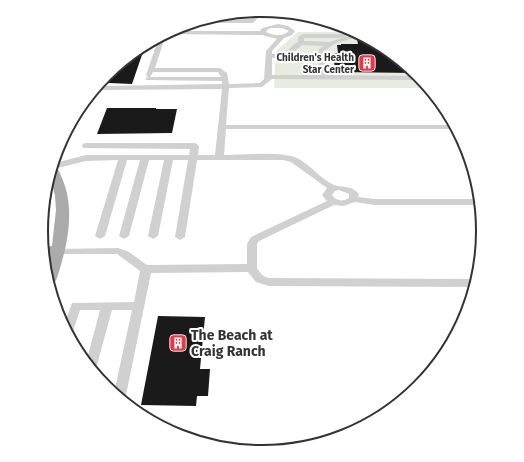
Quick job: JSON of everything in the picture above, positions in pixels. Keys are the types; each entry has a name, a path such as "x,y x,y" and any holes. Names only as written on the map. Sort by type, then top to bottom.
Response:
{"main road":[{"path":"51,265 52,251 64,221 58,180 55,175"}],"street":[{"path":"217,22 253,21 256,17"},
{"path":"272,17 273,26"},
{"path":"282,26 283,18"},
{"path":"180,33 263,32 273,26 282,26 292,31 290,34 282,37 269,36 263,32 187,30"},
{"path":"301,43 300,38 303,36 350,36"},
{"path":"148,79 225,82 254,86 262,85 268,80 269,51 282,37"},
{"path":"324,78 321,50 330,44 353,37"},
{"path":"145,87 160,43"},
{"path":"286,56 296,45 301,43 330,44"},
{"path":"268,56 321,55"},
{"path":"151,70 220,70 224,73 225,82 222,127 218,158"},
{"path":"268,78 411,78"},
{"path":"103,88 225,82"},
{"path":"222,127 449,127"},
{"path":"86,146 195,146 180,237"},
{"path":"58,165 86,158 286,158 294,160 333,188 349,190 354,194 353,199"},
{"path":"100,236 123,158"},
{"path":"124,236 145,158"},
{"path":"153,236 168,158"},
{"path":"333,188 327,195 333,202"},
{"path":"470,283 268,282 260,280 255,275 252,268 252,244 255,239 333,202 345,203 353,199 374,202 474,202"},
{"path":"52,251 118,251 125,254 137,265 146,269 252,268"},
{"path":"121,392 146,269"},
{"path":"70,325 76,306 138,306"},
{"path":"92,361 107,306"}],"shaded area":[{"path":"298,32 341,32 381,53 403,70 421,88 274,88 276,51"}],"building":[{"name":"Children's Health Star Center","path":"357,39 381,53 406,73 336,72 332,53 338,53 337,45 358,44"},
{"path":"143,53 132,84 108,83 121,70"},
{"path":"107,108 177,109 172,133 97,134"},
{"name":"The Beach at Craig Ranch","path":"158,316 205,317 200,369 210,369 208,396 197,396 196,406 141,405"}],"place":[{"name":"Children's Health Star Center","path":"367,63"},
{"name":"The Beach at Craig Ranch","path":"178,343"}]}
